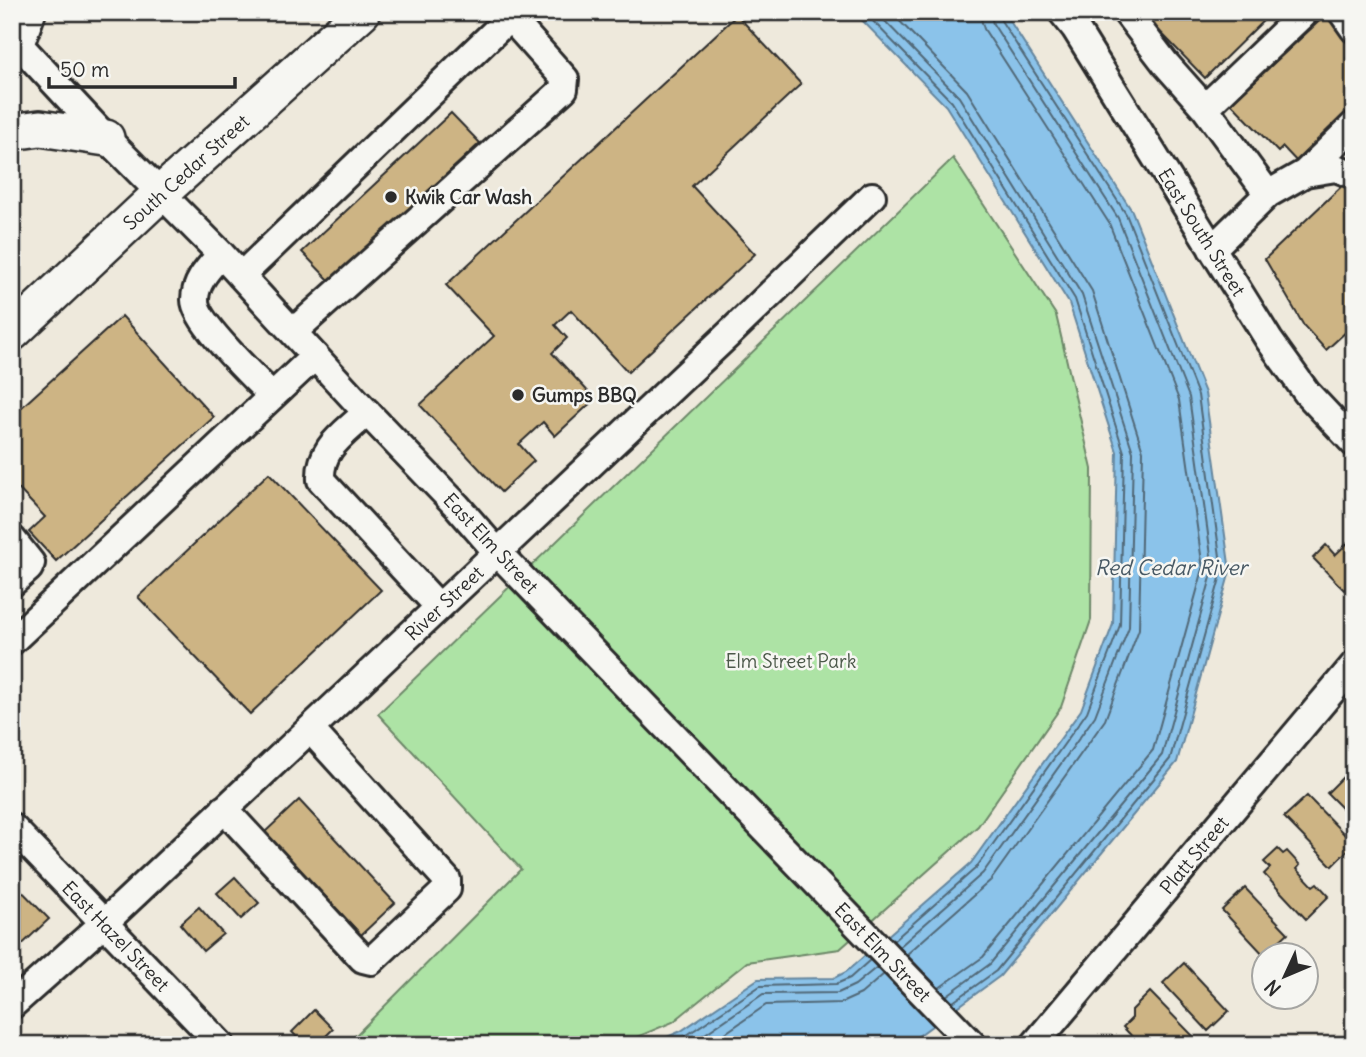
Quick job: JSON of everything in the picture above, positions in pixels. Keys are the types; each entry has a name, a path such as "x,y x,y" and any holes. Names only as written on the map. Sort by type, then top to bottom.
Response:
{"main road":[{"name":"South Cedar Street","path":"12,333 161,193 362,12"},
{"path":"12,132 40,128 106,138"}],"street":[{"path":"16,41 32,12"},
{"name":"East South Street","path":"1062,12 1075,28 1269,340 1307,393 1354,443"},
{"path":"1126,12 1165,63 1205,107 1268,194"},
{"path":"1205,107 1305,12"},
{"path":"1342,12 1354,29"},
{"path":"241,276 505,22 515,23 565,79 564,89 293,332"},
{"name":"East Elm Street","path":"16,41 241,276 497,552 969,1041"},
{"path":"1212,249 1268,194 1306,173 1354,125"},
{"path":"1306,173 1335,168 1354,175"},
{"name":"River Street","path":"12,1006 103,924 872,197"},
{"path":"220,254 199,281 194,301 201,320 272,396"},
{"path":"12,641 315,356"},
{"path":"367,412 325,452 320,467 321,480 439,607"},
{"path":"12,539 31,563 12,583"},
{"name":"Platt Street","path":"1034,1045 1354,665"},
{"path":"225,809 363,959 371,961 447,889 447,880 310,729"},
{"name":"East Hazel Street","path":"12,827 221,1045"}],"green space":[{"name":"Elm Street Park","path":"953,158 1056,315 1092,469 1091,620 1061,707 978,826 840,949 747,962 673,1022 618,1045 346,1045 521,869 378,714"}],"water":[{"name":"Red Cedar River","path":"854,12 1004,12 1132,211 1205,393 1230,571 1177,762 1000,976 906,1045 649,1045 681,1031 758,979 834,978 846,972 971,863 1081,710 1113,624 1117,452 1069,303 946,106"}],"building":[{"path":"1141,12 1272,12 1205,78"},
{"path":"1328,13 1354,40 1354,52 1347,58 1354,65 1354,112 1299,164 1283,147 1278,152 1231,103"},
{"path":"737,15 801,84 692,186 755,254 628,372 571,310 555,325 567,338 552,353 595,399 555,436 543,422 519,444 534,461 501,492 420,405 494,336 446,285"},
{"name":"Kwik Car Wash","path":"451,113 480,143 331,282 302,252"},
{"path":"1347,181 1354,188 1354,339 1347,331 1326,350 1304,326 1265,259"},
{"path":"122,316 214,417 56,561 29,532 45,517 12,482 12,416"},
{"path":"269,473 381,590 250,714 138,597"},
{"path":"1354,537 1354,580 1344,590 1313,558 1326,545 1335,555"},
{"path":"1344,776 1354,786 1354,820 1327,793"},
{"path":"1307,796 1354,844 1332,866 1284,817"},
{"path":"299,800 395,903 361,935 265,832"},
{"path":"1278,849 1283,854 1287,851 1300,865 1297,869 1313,886 1317,883 1329,896 1306,919 1264,874 1270,868 1264,862"},
{"path":"235,877 259,903 241,919 217,893"},
{"path":"12,881 49,919 12,954"},
{"path":"1245,888 1288,933 1278,942 1252,942 1222,910"},
{"path":"199,907 223,934 203,951 180,924"},
{"path":"1184,963 1229,1011 1208,1031 1163,983"},
{"path":"1150,992 1193,1036 1185,1045 1140,1045 1123,1027 1132,1018 1132,1010"},
{"path":"314,1010 333,1029 317,1045 304,1045 292,1032"}],"place":[{"name":"Kwik Car Wash","path":"391,197"},
{"name":"Gumps BBQ","path":"518,395"}]}
